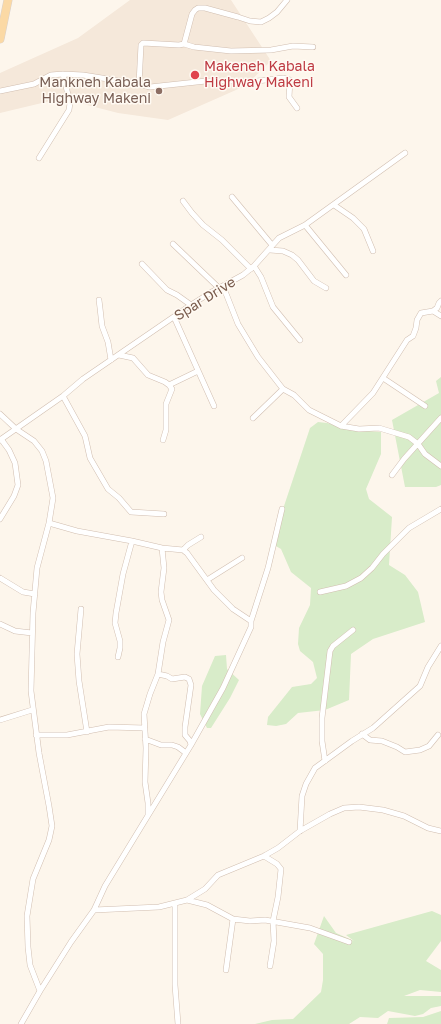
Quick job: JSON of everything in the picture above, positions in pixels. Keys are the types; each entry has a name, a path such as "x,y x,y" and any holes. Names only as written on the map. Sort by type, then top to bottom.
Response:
{"main road":[{"path":"0,36 5,1"}],"street":[{"path":"184,44 192,14 198,8 205,8 250,21 261,22 277,12 287,0"},
{"path":"139,84 141,45 143,43 184,44 194,47 231,51 271,50 293,46 313,47"},
{"path":"39,158 69,110 70,103 63,74"},
{"path":"0,91 34,84 51,75 63,74 83,75 150,87 206,80 251,81 287,79 290,80 289,97 297,108"},
{"name":"Spar Drive","path":"1,440 63,396 83,378 192,305 243,275 252,268 279,238 305,225 405,153"},
{"path":"232,197 271,247 292,255 298,260 314,281 326,288"},
{"path":"183,201 203,225 222,240 261,277 273,307 300,340"},
{"path":"334,204 353,218 364,229 373,251"},
{"path":"305,225 346,275"},
{"path":"173,244 221,287 238,324 254,352 283,389 294,395 310,410 341,426 359,429 379,428 409,437 418,444 425,454 441,466"},
{"path":"142,264 167,290 192,305"},
{"path":"98,300 102,326 108,342 111,360"},
{"path":"341,426 373,393 407,340 413,336 417,320 421,313 433,311 437,308 441,301"},
{"path":"433,311 441,316"},
{"path":"174,317 214,406"},
{"path":"118,355 133,358 148,375 169,385 172,389 166,404 166,430 163,440"},
{"path":"169,385 198,371"},
{"path":"383,378 425,406"},
{"path":"253,418 283,389"},
{"path":"63,396 85,436 90,458 108,490 119,498 131,512 164,514"},
{"path":"0,414 16,429 34,441 42,451 46,461 53,498 49,523 37,568 32,633 30,691 52,826 49,840 33,879 29,898 27,933 30,965 40,991"},
{"path":"392,476 404,459 441,418"},
{"path":"0,519 14,496 18,485 15,463 9,450 1,440"},
{"path":"21,1024 71,942 94,910 105,886 191,745 223,688 249,632 268,568 282,509"},
{"path":"320,592 346,586 361,578 409,528 441,509"},
{"path":"49,523 77,531 162,548 183,550 187,553 214,590 233,609 251,622"},
{"path":"183,550 201,537"},
{"path":"118,657 120,641 115,623 116,613 123,574 132,541"},
{"path":"148,817 145,782 146,748 144,714 146,704 158,674 163,642 169,620 162,600 161,592 164,568 162,548"},
{"path":"207,580 242,558"},
{"path":"0,578 23,592 35,594"},
{"path":"81,609 77,654 79,681 87,732"},
{"path":"0,624 15,631 32,633"},
{"path":"325,761 322,741 322,718 330,651 333,646 353,630"},
{"path":"300,831 302,796 306,784 315,768 385,719 420,686 428,667 441,646"},
{"path":"158,674 172,678 185,677 189,679 191,685 185,735 190,740 191,745"},
{"path":"0,720 32,710"},
{"path":"36,735 67,735 109,727 145,728"},
{"path":"362,734 370,740 382,741 405,752 420,750 429,746 438,735"},
{"path":"145,739 160,745 172,745 178,747 186,753"},
{"path":"94,910 159,907 187,900 205,889 218,875 264,856 278,848 300,831 344,808 359,807 383,810 404,816 428,828 441,831"},
{"path":"264,856 277,864 281,869 278,897 273,922 274,941 270,966"},
{"path":"187,900 207,905 233,919 250,921 265,920 310,928 348,942"},
{"path":"175,904 175,984 178,1024"},
{"path":"226,970 233,919"}],"shaded area":[{"path":"130,0 231,0 271,61 245,86 168,120 118,113 87,105 67,97 0,113 0,73 78,38"}],"green space":[{"path":"441,377 441,485 436,487 405,487 392,420 439,393 436,381"},
{"path":"318,422 353,430 381,432 381,454 366,489 369,499 392,517 389,565 405,575 418,592 425,622 373,639 351,654 349,700 325,710 298,713 286,724 276,726 267,725 268,717 292,687 311,684 317,678 313,662 300,651 298,644 299,628 310,605 311,588 291,572 281,549 274,545 274,536 310,428"},
{"path":"226,655 227,669 239,680 230,698 211,728 207,728 200,714 202,686 215,656"},
{"path":"432,911 441,915 441,941 426,961 441,970 441,992 420,990 404,996 441,996 441,1006 431,1008 423,1014 415,1016 388,1011 378,1018 360,1017 349,1024 255,1024 272,1020 293,1019 321,992 323,980 323,954 314,944 324,916 336,933 354,941 346,935"},
{"path":"441,1011 441,1024 387,1024 389,1018 423,1017"}],"place":[{"name":"Makeneh Kabala Highway Makeni","path":"195,75"},
{"name":"Mankneh Kabala Highway Makeni","path":"159,91"}]}
